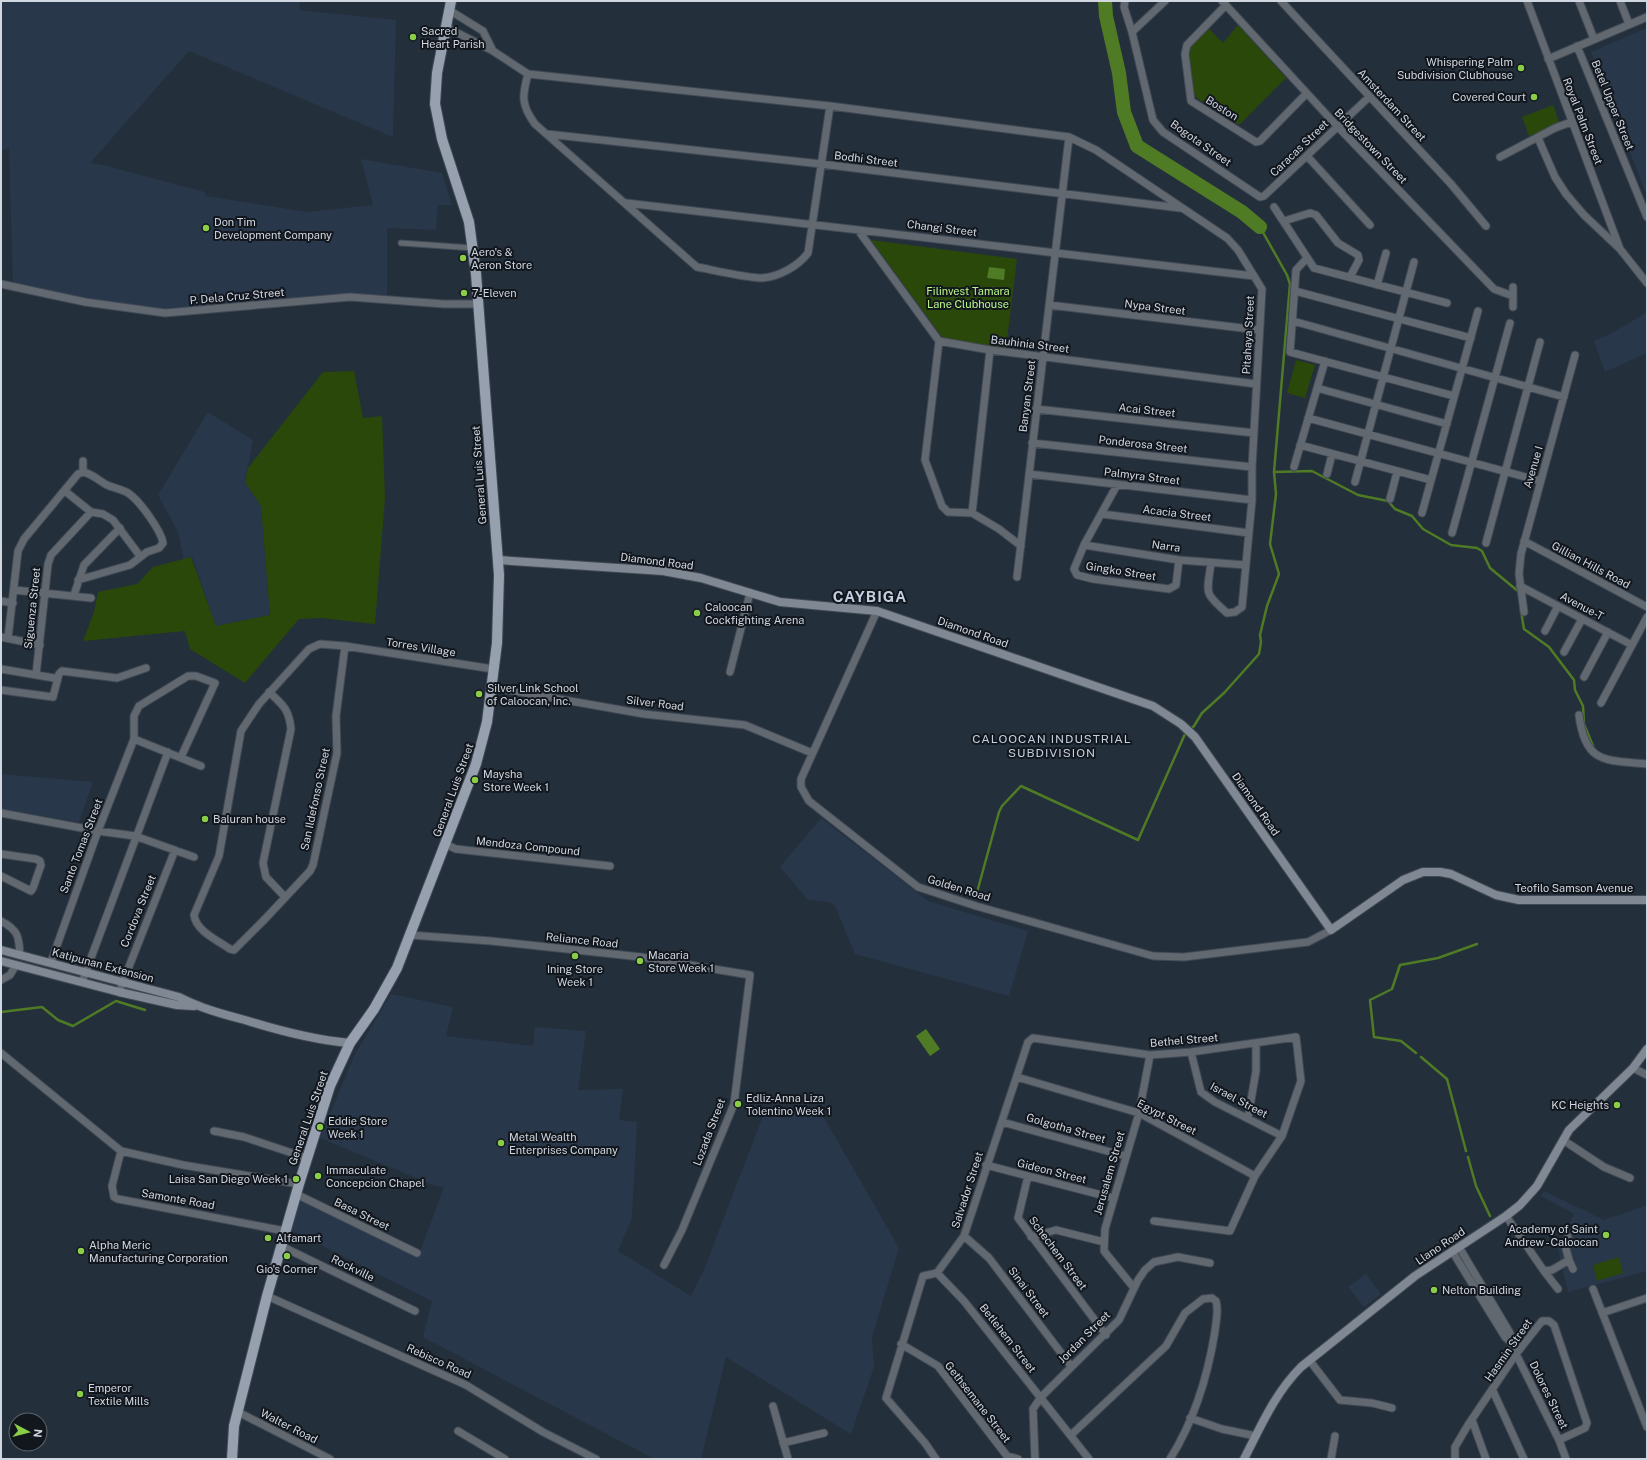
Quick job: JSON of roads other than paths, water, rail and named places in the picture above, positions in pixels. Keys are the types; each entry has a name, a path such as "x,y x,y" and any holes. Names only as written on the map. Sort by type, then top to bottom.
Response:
{"main road":[{"name":"General Luis Street","path":"232,1459 234,1426 267,1296 285,1230 330,1086 350,1043 389,984 410,935 476,764 484,739 493,669 499,602 498,560 477,304 474,248 469,222 442,139 435,104 437,73 450,6"},
{"name":"Diamond Road","path":"498,560 663,571 702,578 780,602 877,610 1153,706 1189,731 1331,930"},
{"name":"Teofilo Samson Avenue","path":"1331,930 1403,880 1423,872 1445,873 1496,895 1519,900 1647,900"},
{"name":"Katipunan Extension","path":"1,950 86,971 179,997 197,1006 292,1034 327,1041 350,1043"},
{"name":"Katipunan Extension","path":"1,961 119,992 177,1005 197,1006"},
{"name":"Llano Road","path":"1244,1459 1280,1391 1289,1379 1415,1276 1506,1216 1535,1190 1569,1130 1633,1068 1647,1049"}],"street":[{"name":"Bogota Street","path":"1125,1 1124,7 1132,32 1153,120 1163,132 1260,197"},
{"path":"1132,32 1165,1"},
{"name":"Amsterdam Street","path":"1281,1 1451,184 1486,226"},
{"name":"Royal Palm Street","path":"1526,1 1620,249"},
{"path":"1579,1 1594,39"},
{"path":"1620,1 1629,24"},
{"name":"Bridgestown Street","path":"1224,3 1306,94 1494,289 1513,296"},
{"name":"Boston","path":"1224,3 1187,44 1186,54 1191,101 1256,142 1260,141 1306,94"},
{"path":"450,6 483,31 493,51"},
{"path":"1548,59 1647,17"},
{"path":"446,27 493,51 528,74 830,106 1069,136"},
{"name":"Betel Upper Street","path":"1577,46 1647,217"},
{"path":"528,74 524,94 525,110 535,124 697,267 762,278 777,275 795,266 803,260 808,253 830,106"},
{"name":"Caracas Street","path":"1260,197 1264,196 1369,97"},
{"path":"1500,157 1555,128 1571,122"},
{"name":"Bodhi Street","path":"547,134 821,164 1061,195 1182,208"},
{"name":"Banyan Street","path":"1017,577 1069,136"},
{"name":"Pitahaya Street","path":"1069,136 1096,150 1226,238 1238,250 1262,289 1252,467 1252,500 1242,607 1235,612 1228,613 1212,600 1207,592 1211,563"},
{"path":"1538,138 1555,177 1566,194 1584,215 1620,249 1647,283"},
{"path":"1307,156 1370,225"},
{"name":"Changi Street","path":"626,203 1254,276"},
{"path":"1274,207 1314,268 1447,303"},
{"path":"1284,222 1310,213 1316,215 1338,242 1358,255 1359,260 1350,277"},
{"path":"858,230 939,341 926,460 942,506 948,512 972,513 999,529 1020,546"},
{"path":"401,243 474,248"},
{"path":"1377,285 1386,252"},
{"path":"1307,258 1296,270 1290,352 1454,396"},
{"path":"1355,482 1414,262"},
{"name":"P. Dela Cruz Street","path":"1,284 85,302 165,313 350,297 444,304 477,304"},
{"path":"1513,287 1513,307"},
{"path":"1295,291 1471,338"},
{"name":"Nypa Street","path":"1048,305 1259,330"},
{"path":"1422,513 1478,311"},
{"path":"1293,321 1564,397"},
{"path":"1452,533 1510,323"},
{"name":"Bauhinia Street","path":"939,341 990,350 1256,384"},
{"path":"1486,543 1540,342"},
{"path":"972,513 990,350"},
{"name":"Avenue I","path":"1524,612 1520,586 1519,563 1575,355"},
{"path":"1294,467 1325,361"},
{"path":"1317,388 1447,424"},
{"name":"Acai Street","path":"1036,409 1254,433"},
{"path":"1308,418 1540,481"},
{"name":"Ponderosa Street","path":"1032,443 1252,467"},
{"path":"1300,444 1360,462 1431,480"},
{"path":"1327,474 1332,454"},
{"path":"82,461 83,472"},
{"path":"40,645 4,638 13,603 18,552 24,539 78,474 83,472 89,474 106,485 125,492 133,497 162,536 163,543 159,548 140,556 130,565 78,580"},
{"path":"1390,499 1397,472"},
{"name":"Palmyra Street","path":"1029,474 1252,500"},
{"path":"1084,545 1117,485"},
{"path":"65,491 91,512 103,514 113,520 140,556"},
{"name":"Siguenza Street","path":"36,675 46,594 48,564 51,555 91,512"},
{"name":"Acacia Street","path":"1102,514 1249,533"},
{"path":"74,595 84,565 120,528"},
{"name":"Gillian Hills Road","path":"1524,541 1647,607"},
{"name":"Narra","path":"1084,545 1179,560 1246,564"},
{"name":"Gingko Street","path":"1084,545 1074,569 1076,575 1093,579 1169,589 1176,585 1179,560"},
{"name":"Avenue-T","path":"1520,586 1632,645"},
{"path":"14,590 46,594 74,595 91,598"},
{"path":"730,672 750,593"},
{"path":"1,601 13,603"},
{"path":"1545,631 1558,606"},
{"name":"Golden Road","path":"877,610 812,753 801,779 801,787 804,795 838,825 918,887 976,906 1153,956 1184,958 1308,942 1331,930"},
{"path":"1601,703 1647,617"},
{"path":"1564,652 1582,619"},
{"path":"1584,677 1608,632"},
{"name":"San Ildefonso Street","path":"320,644 345,646 336,716 337,753 310,871 234,950 230,949 198,927 194,922 196,907 219,856 241,731 250,715 269,692 309,649 320,644"},
{"name":"Torres Village","path":"345,646 493,669"},
{"path":"1,690 53,697 59,674 62,671 117,678 146,668"},
{"path":"1,670 54,678"},
{"path":"181,757 215,683 196,676 188,676 139,706 134,716 134,739 201,766"},
{"name":"Silver Road","path":"491,687 644,714 745,725 812,753"},
{"path":"269,692 284,705 290,715 291,729 263,863 266,877 285,897"},
{"path":"1579,715 1584,739 1589,749 1597,756 1604,759 1647,764"},
{"name":"Santo Tomas Street","path":"51,962 98,831 134,739"},
{"path":"82,982 168,752"},
{"path":"1,813 98,831 136,836 194,856"},
{"name":"Mendoza Compound","path":"445,844 456,849 610,866"},
{"name":"Cordova Street","path":"119,992 175,850"},
{"path":"1,854 36,859 40,861 41,865 34,888 31,890 1,876"},
{"path":"1,921 12,927 19,938 20,955"},
{"name":"Reliance Road","path":"410,935 491,941 633,957 750,976"},
{"path":"1,980 10,975 16,965"},
{"name":"Lozada Street","path":"664,1265 682,1230 734,1104 750,976"},
{"name":"Bethel Street","path":"1028,1042 1033,1038 1150,1055 1191,1052 1256,1044 1296,1037 1301,1081 1282,1136"},
{"name":"Salvador Street","path":"938,1273 964,1236 986,1165 1002,1122 1028,1042"},
{"path":"1248,1118 1256,1071 1256,1044"},
{"name":"Israel Street","path":"1191,1052 1201,1092 1282,1136"},
{"path":"1,1053 121,1151 182,1165 299,1184"},
{"name":"Jerusalem Street","path":"1134,1288 1104,1251 1104,1242 1105,1229 1113,1198 1139,1113 1150,1055"},
{"path":"1633,1068 1647,1075"},
{"name":"Egypt Street","path":"1017,1078 1139,1113 1255,1176"},
{"name":"Golgotha Street","path":"1002,1122 1125,1156"},
{"path":"214,1131 244,1136 307,1158"},
{"path":"1154,1221 1230,1231 1255,1176 1282,1136"},
{"path":"1563,1140 1604,1167 1630,1178"},
{"name":"Samonte Road","path":"121,1151 112,1186 114,1197 118,1199 285,1230"},
{"name":"Gideon Street","path":"986,1165 1113,1198"},
{"name":"Schechem Street","path":"1028,1176 1018,1218 1106,1334"},
{"name":"Basa Street","path":"296,1194 417,1253"},
{"path":"1506,1216 1558,1289"},
{"path":"1031,1237 1056,1230 1104,1242"},
{"name":"Sinai Street","path":"964,1236 989,1258 1071,1366"},
{"path":"1568,1237 1566,1249 1573,1269"},
{"name":"Rockville","path":"281,1246 415,1311"},
{"name":"Dolores Street","path":"1455,1249 1505,1337 1511,1342 1559,1440 1566,1459"},
{"name":"Jordan Street","path":"1035,1459 1033,1410 1041,1397 1119,1320 1134,1288 1145,1270 1154,1262 1178,1257 1210,1263"},
{"path":"1544,1271 1552,1270 1569,1260"},
{"path":"936,1459 925,1443 886,1398 901,1344 923,1276 938,1273"},
{"name":"Betlehem Street","path":"938,1273 964,1301 1089,1459"},
{"path":"1593,1289 1647,1427"},
{"name":"Rebisco Road","path":"267,1296 466,1385 529,1424 596,1459"},
{"path":"1071,1435 1166,1346 1185,1313 1203,1300 1212,1298 1216,1300 1218,1310 1214,1337 1204,1378 1190,1418 1170,1459"},
{"path":"1602,1312 1647,1298"},
{"name":"Hasmin Street","path":"1455,1459 1456,1447 1516,1354 1542,1322 1549,1321 1554,1325 1587,1422 1585,1428 1559,1440"},
{"name":"Gethsemane Street","path":"901,1344 938,1366 1007,1456 1018,1459"},
{"path":"1310,1361 1340,1400 1372,1403 1392,1408"},
{"path":"1493,1391 1524,1459"},
{"path":"773,1406 788,1459"},
{"name":"Walter Road","path":"238,1412 330,1459"},
{"path":"1190,1418 1222,1429 1256,1436"},
{"path":"1472,1420 1486,1459"},
{"path":"458,1431 505,1459"},
{"path":"783,1443 824,1433"},
{"path":"1331,1459 1334,1436"}],"waterway":[{"path":"1105,1 1106,16 1119,73 1124,112 1137,146 1242,212 1260,227"},
{"path":"976,896 999,812 1002,806 1021,786 1138,840 1185,734 1194,726 1202,713 1224,693 1259,654 1261,642 1260,635 1267,606 1279,574 1270,544 1276,494 1274,472 1290,284 1287,275 1260,227"},
{"path":"1274,472 1312,471 1358,495 1388,501 1395,509 1412,516 1423,529 1451,545 1477,548 1482,551 1490,568 1519,592"},
{"path":"1521,611 1524,629 1549,647 1574,680 1575,690 1583,706 1584,724 1593,746"},
{"path":"1416,1053 1401,1041 1374,1037 1370,1000 1392,989 1400,965 1438,958 1477,944"},
{"path":"1,1012 42,1007 58,1020 73,1026 116,1001 145,1010"},
{"path":"1421,1057 1447,1079 1466,1151"},
{"path":"1468,1157 1476,1186 1490,1216"}],"place":[{"name":"Sacred Heart Parish","path":"413,37"},
{"name":"Whispering Palm Subdivision Clubhouse","path":"1521,68"},
{"name":"Covered Court","path":"1534,97"},
{"name":"Don Tim Development Company","path":"206,228"},
{"name":"Aero's & Aeron Store","path":"463,258"},
{"name":"7-Eleven","path":"464,293"},
{"name":"Caloocan Cockfighting Arena","path":"697,613"},
{"name":"Silver Link School of Caloocan, Inc.","path":"479,694"},
{"name":"Maysha Store Week 1","path":"475,780"},
{"name":"Baluran house","path":"205,819"},
{"name":"Ining Store Week 1","path":"575,956"},
{"name":"Macaria Store Week 1","path":"640,961"},
{"name":"Edliz-Anna Liza Tolentino Week 1","path":"738,1104"},
{"name":"KC Heights","path":"1617,1105"},
{"name":"Eddie Store Week 1","path":"320,1127"},
{"name":"Metal Wealth Enterprises Company","path":"501,1143"},
{"name":"Immaculate Concepcion Chapel","path":"318,1176"},
{"name":"Laisa San Diego Week 1","path":"296,1179"},
{"name":"Academy of Saint Andrew - Caloocan","path":"1606,1235"},
{"name":"Alfamart","path":"268,1238"},
{"name":"Alpha Meric Manufacturing Corporation","path":"81,1251"},
{"name":"Gio's Corner","path":"287,1256"},
{"name":"Nelton Building","path":"1434,1290"},
{"name":"Emperor Textile Mills","path":"80,1394"}],"district":[{"name":"CAYBIGA","path":"870,597"},
{"name":"CALOOCAN INDUSTRIAL SUBDIVISION","path":"1052,746"}],"park label":[{"name":"Filinvest Tamara Lane Clubhouse","path":"968,297"}]}
